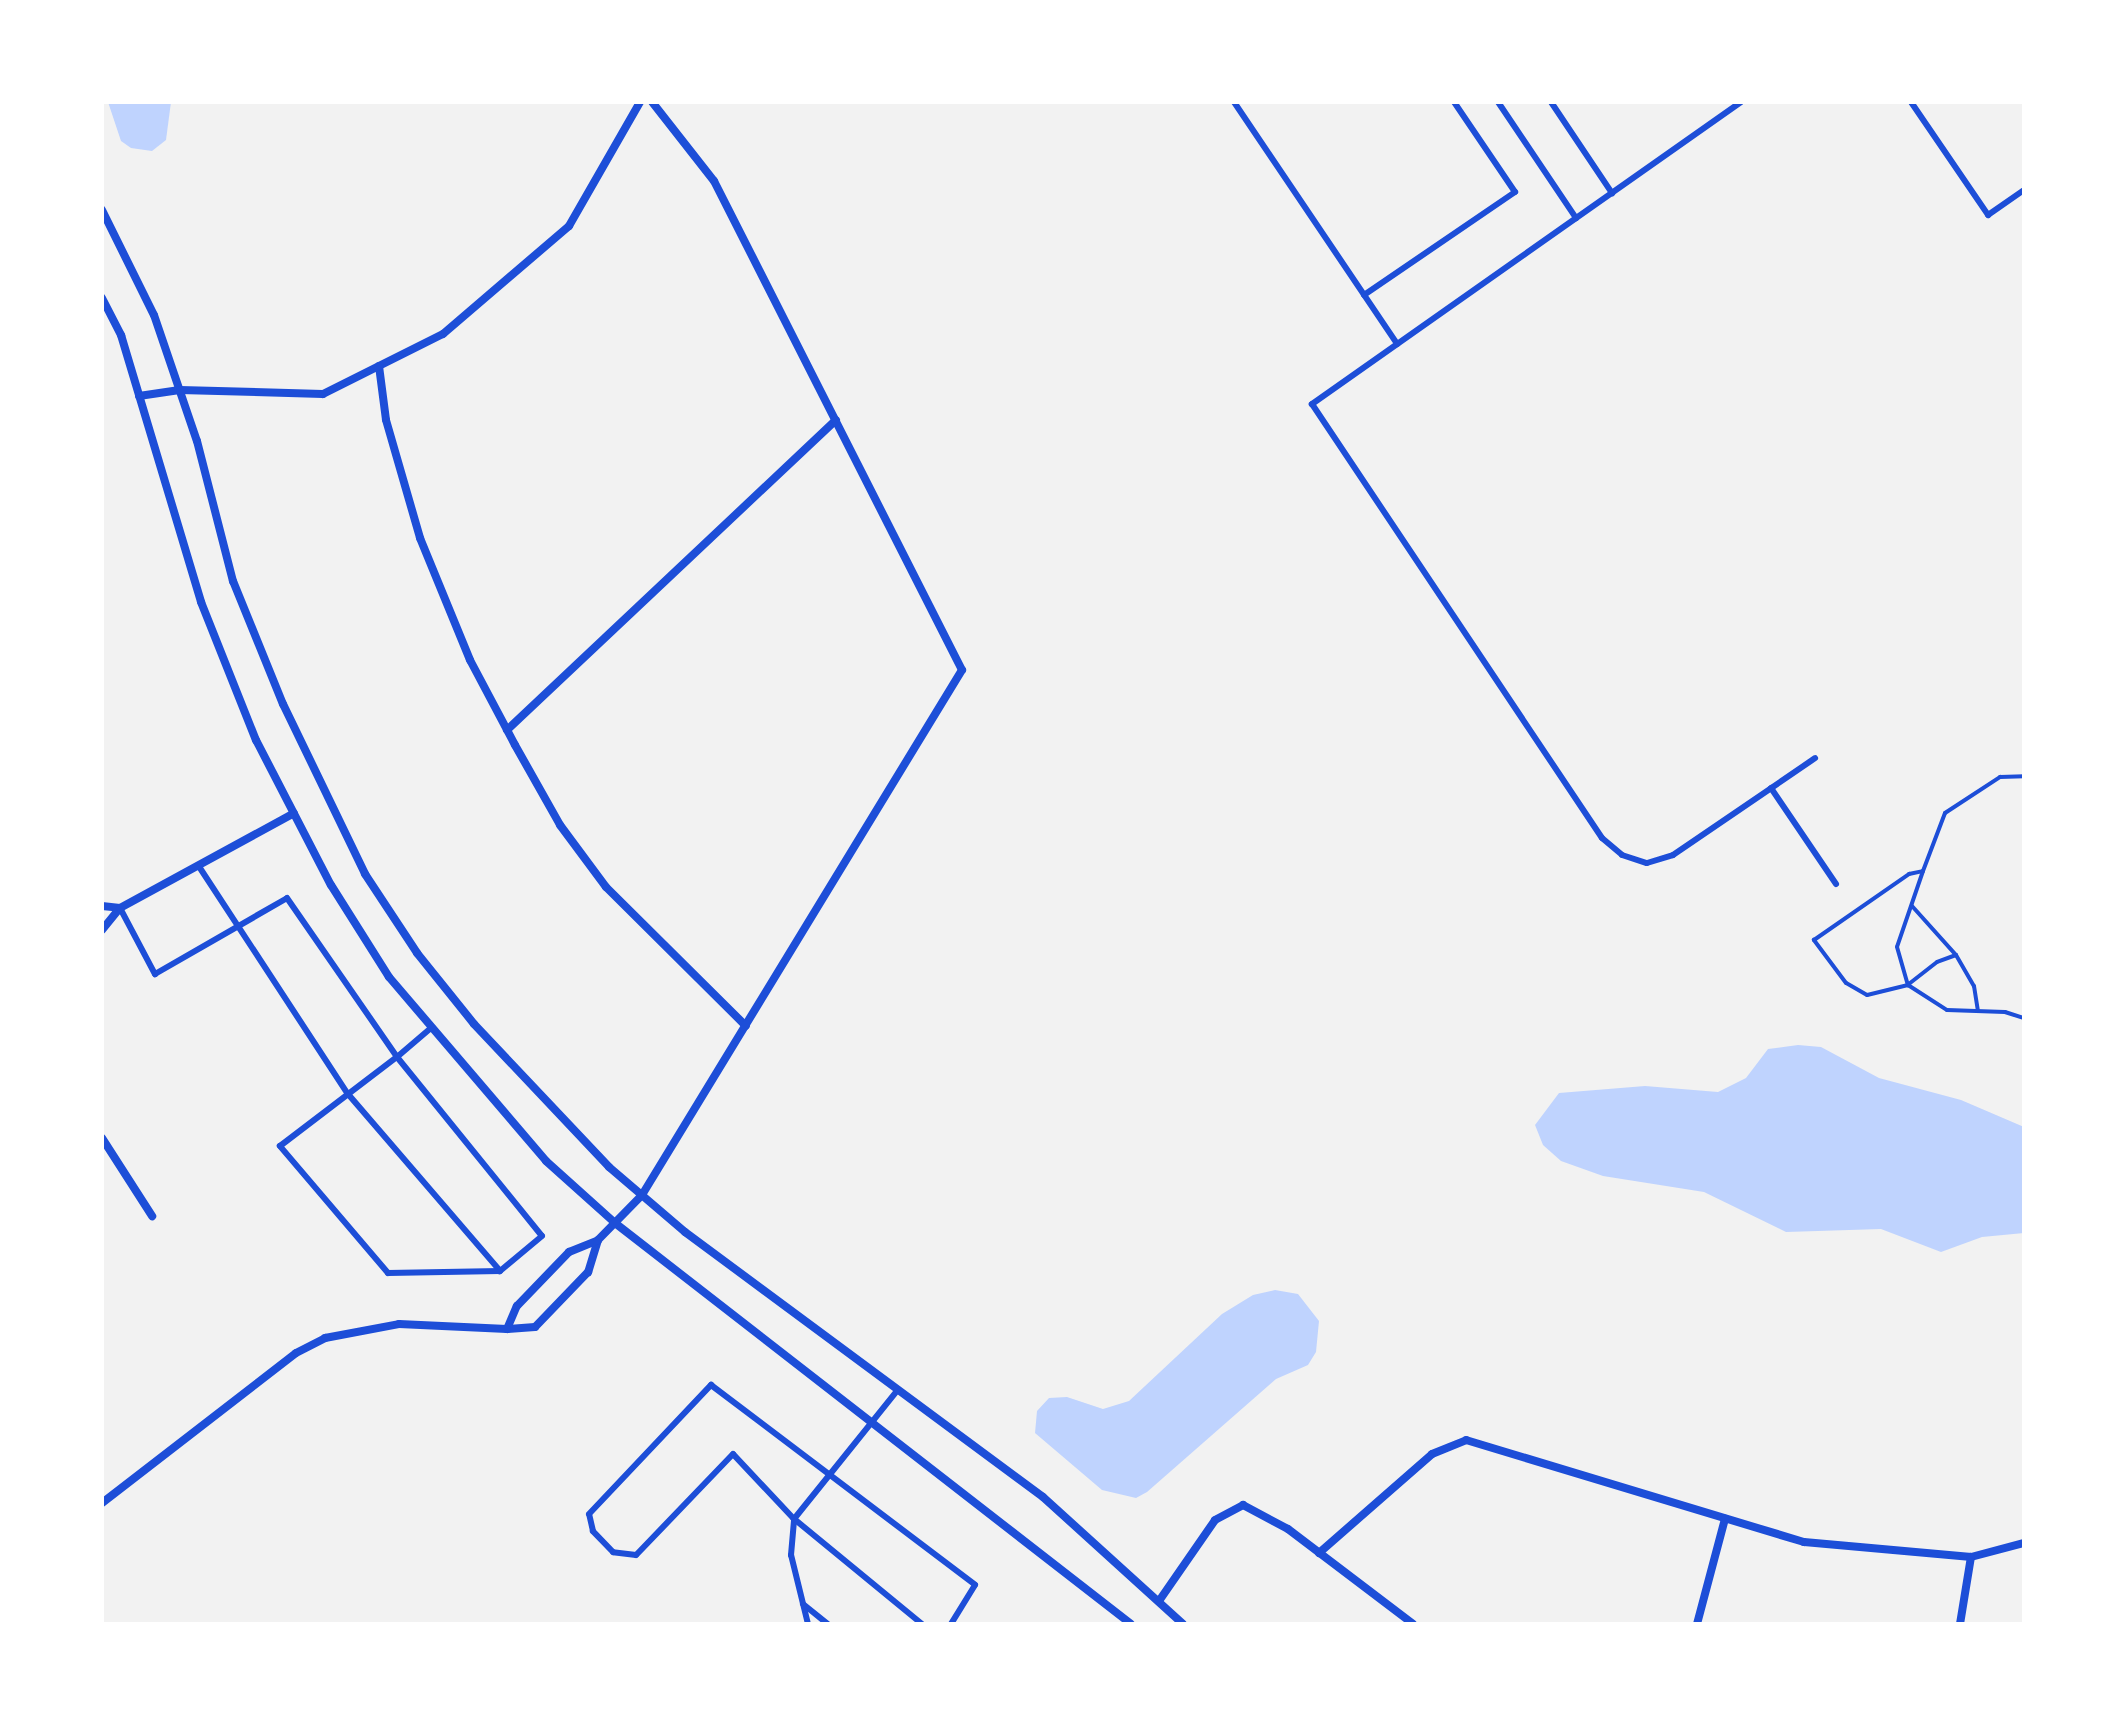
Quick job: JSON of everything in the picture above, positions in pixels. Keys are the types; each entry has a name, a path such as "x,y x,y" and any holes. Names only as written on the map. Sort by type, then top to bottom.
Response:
{"street":[{"path":"139,396 180,390 323,394 443,334 569,226 640,102"},
{"path":"507,1329 517,1306 569,1252 598,1240 642,1195 962,670 714,181 652,102"},
{"path":"102,210 154,315 180,390 233,581 289,717 365,874 417,953 474,1024 609,1167 897,1391 1043,1497 1183,1624"},
{"path":"102,298 121,335 201,602 256,740 294,813 389,977 546,1161 615,1223 1131,1624"},
{"path":"379,366 386,420 420,538 470,660 507,730 560,825 606,887 746,1026"},
{"path":"507,730 836,420"},
{"path":"102,930 120,908 294,813"},
{"path":"102,906 120,908"},
{"path":"102,1138 152,1216"},
{"path":"102,1503 296,1353 325,1338 386,1325 535,1327 588,1272 598,1240"},
{"path":"1319,1553 1432,1454 1466,1440 1487,1443 1804,1542 1971,1557 2024,1543"},
{"path":"1159,1601 1215,1520 1243,1505 1258,1508 1413,1624"},
{"path":"1697,1624 1725,1519"},
{"path":"1960,1624 1971,1557"}],"lane":[{"path":"1234,102 1397,344"},
{"path":"1364,295 1515,192 1454,102"},
{"path":"1498,102 1576,218"},
{"path":"1551,102 1612,193"},
{"path":"1741,102 1312,404 1602,838 1633,860 1660,860 1815,758"},
{"path":"1911,102 1988,215 2024,190"},
{"path":"1771,788 1836,884"},
{"path":"198,865 348,1094 500,1271"},
{"path":"120,908 155,974 287,898 397,1057 542,1236 500,1271 388,1273 280,1146 397,1057 431,1028"},
{"path":"922,1624 794,1519 733,1454 636,1555 613,1552 593,1531 589,1514 711,1385 975,1585 951,1624"},
{"path":"808,1624 791,1555 794,1519 897,1391"},
{"path":"803,1604 828,1624"}],"path":[{"path":"2024,776 2000,777 1945,813 1897,947 1908,985 1947,1010 2024,1018"},
{"path":"1923,871 1909,874 1814,940 1854,990 1867,995 1908,985 1937,962 1956,955"},
{"path":"1912,906 1956,955 1974,986 1978,1011"}],"water":[{"path":"108,102 171,102 166,140 152,151 131,148 121,141"},
{"path":"1798,1045 1821,1047 1879,1078 1961,1100 2024,1127 2024,1233 1982,1237 1941,1252 1881,1229 1786,1232 1704,1192 1603,1176 1561,1161 1543,1145 1535,1125 1559,1093 1645,1086 1718,1092 1746,1078 1768,1049"},
{"path":"1275,1290 1298,1294 1319,1321 1316,1352 1308,1365 1276,1379 1147,1492 1136,1498 1102,1490 1035,1433 1037,1411 1049,1398 1067,1397 1103,1409 1129,1401 1222,1314 1253,1295"}]}
